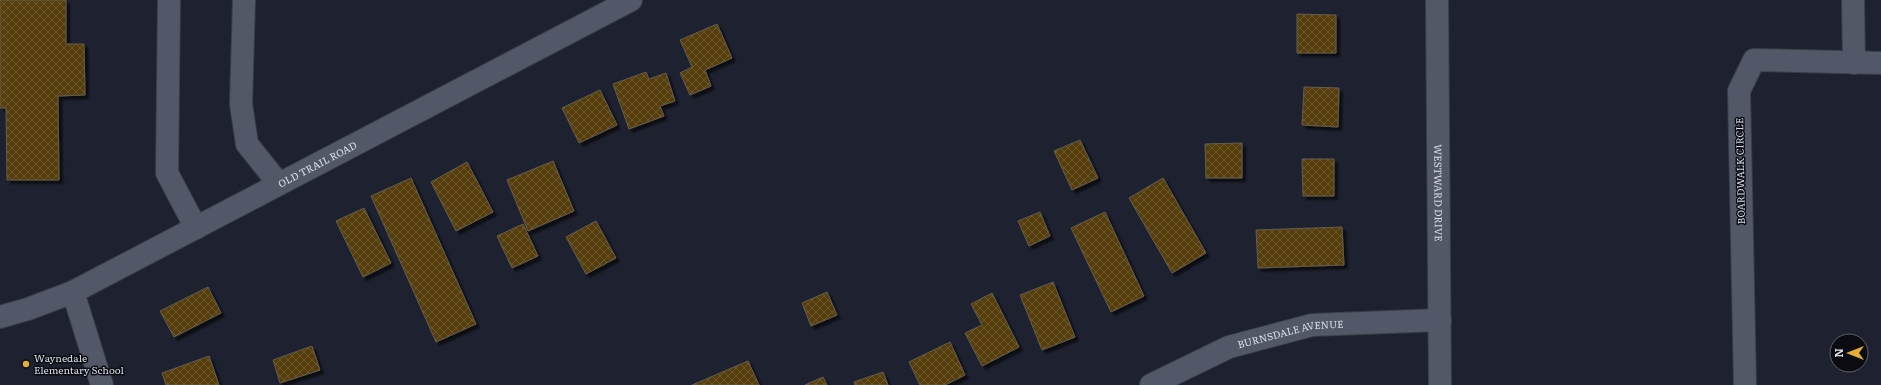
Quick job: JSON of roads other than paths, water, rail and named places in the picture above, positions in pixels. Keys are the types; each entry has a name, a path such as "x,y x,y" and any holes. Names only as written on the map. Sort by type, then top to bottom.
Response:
{"street":[{"path":"170,0 167,173 196,228"},
{"path":"244,0 241,104 247,144 280,184"},
{"name":"OLD TRAIL ROAD","path":"0,317 28,309 74,292 631,0"},
{"name":"WESTWARD DRIVE","path":"1437,0 1440,385"},
{"path":"1853,0 1854,63"},
{"name":"BOARDWALK CIRCLE","path":"1745,385 1739,91 1754,60 1881,63"},
{"path":"74,292 102,385"},
{"name":"BURNSDALE AVENUE","path":"1151,385 1229,347 1312,325 1440,320"}],"place":[{"name":"Waynedale Elementary School","path":"26,364"}]}
